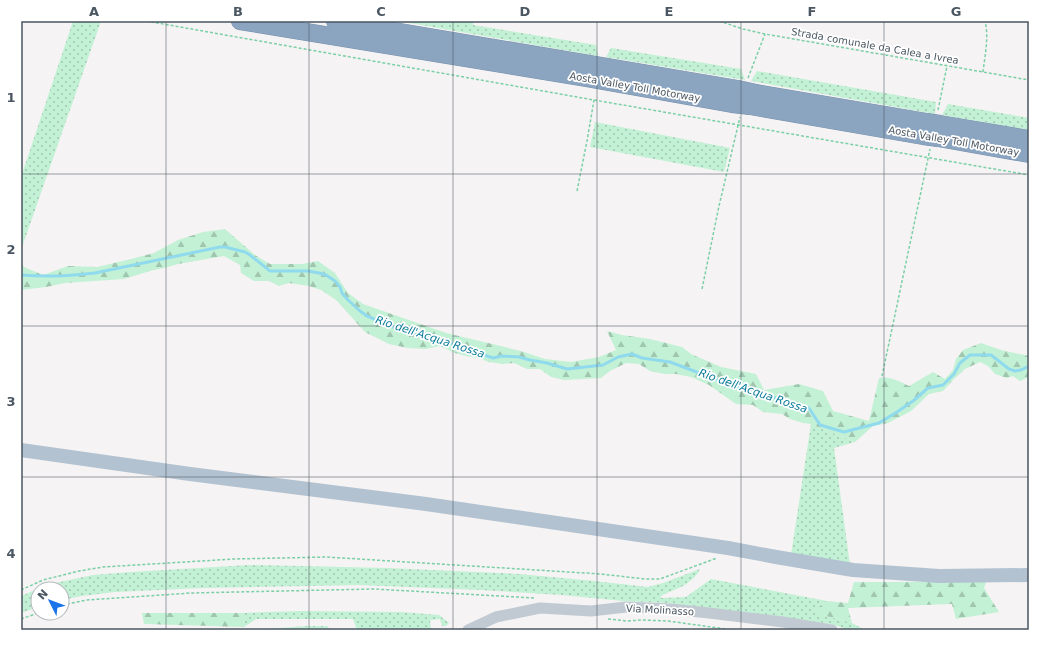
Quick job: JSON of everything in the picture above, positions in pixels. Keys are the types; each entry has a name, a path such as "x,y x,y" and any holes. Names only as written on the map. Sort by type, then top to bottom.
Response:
{"highway":[{"name":"Aosta Valley Toll Motorway","path":"240,21 345,29 597,72 740,90 753,100 932,130 1029,139"},
{"name":"Aosta Valley Toll Motorway","path":"932,130 1029,154"}],"main road":[{"path":"21,450 190,474 426,504 728,548 853,570 939,576 1029,575"}],"street":[{"name":"Via Molinasso","path":"468,630 496,617 540,608 591,611 626,607 671,609 783,622 832,630"}],"path":[{"path":"146,21 1029,175"},
{"name":"Strada comunale da Calea a Ivrea","path":"719,21 765,34 1029,80"},
{"path":"983,72 986,35 985,21"},
{"path":"740,90 765,34"},
{"path":"577,191 594,100"},
{"path":"702,289 738,125"},
{"path":"882,376 929,158"},
{"path":"21,590 43,580 103,567 234,559 319,557 601,574 645,580 660,579 725,556 728,548"},
{"path":"70,603 87,600 191,593 366,589 538,598"},
{"path":"591,611 610,620 668,621 733,630"}],"green space":[{"path":"73,21 101,21 21,250 21,177"},
{"path":"398,21 473,21 473,25 596,45 598,56"},
{"path":"611,48 741,69 745,80 606,57"},
{"path":"757,71 936,102 935,114 751,81"},
{"path":"948,104 1029,118 1029,130 942,115"},
{"path":"595,122 730,148 724,172 590,147"},
{"path":"225,229 255,255 270,264 302,264 318,261 335,273 348,293 363,304 446,333 521,351 545,359 571,362 599,357 616,350 607,331 650,339 682,347 691,354 721,367 756,374 764,390 799,384 823,391 833,411 869,421 879,378 890,378 909,386 933,372 945,379 953,370 956,359 963,350 981,343 1001,350 1029,356 1029,377 1020,381 1013,376 1007,378 995,374 988,366 980,362 965,369 943,391 929,394 911,411 888,423 873,426 855,442 811,424 790,419 782,414 763,412 753,405 736,404 709,385 691,377 650,371 639,364 626,363 610,371 601,378 564,380 551,377 540,369 527,369 514,363 503,364 489,362 455,353 440,346 425,349 408,348 389,344 365,332 336,300 321,290 309,286 289,283 279,286 269,281 254,281 241,273 240,265 224,256 178,264 124,279 65,283 21,290 21,263 24,267 43,275 68,266 97,267 154,253 178,240 203,232"},
{"path":"811,424 855,442 834,448 850,565 791,555"},
{"path":"249,565 387,568 519,574 648,587 700,569 695,577 686,584 660,597 686,597 711,579 827,601 813,612 852,623 865,630 850,630 831,624 668,603 481,590 359,585 202,588 115,592 70,598 70,581 64,581 93,575"},
{"path":"854,582 986,582 984,588 999,612 956,619 952,604 848,608 852,623 812,612 827,601 848,603"},
{"path":"30,592 30,610 21,613 21,596"},
{"path":"301,611 401,612 439,615 449,623 446,626 442,626 440,619 430,620 431,630 357,630 353,619 256,619 244,627 242,613"},
{"path":"142,613 242,613 244,627 144,624"},
{"path":"328,626 329,630 262,630 268,629"}],"waterway":[{"name":"Rio dell'Acqua Rossa","path":"21,275 58,276 95,273 225,247 245,252 270,271 308,271 326,275 335,281 348,300 367,316 393,327 432,337 493,358 502,356 519,357 567,369 603,365 618,357 632,354 642,358 670,362 726,383 809,408 820,425 844,432 879,423 913,401 928,388 943,385 954,374 960,363 970,355 991,355 1009,369 1015,371 1029,366"}]}
